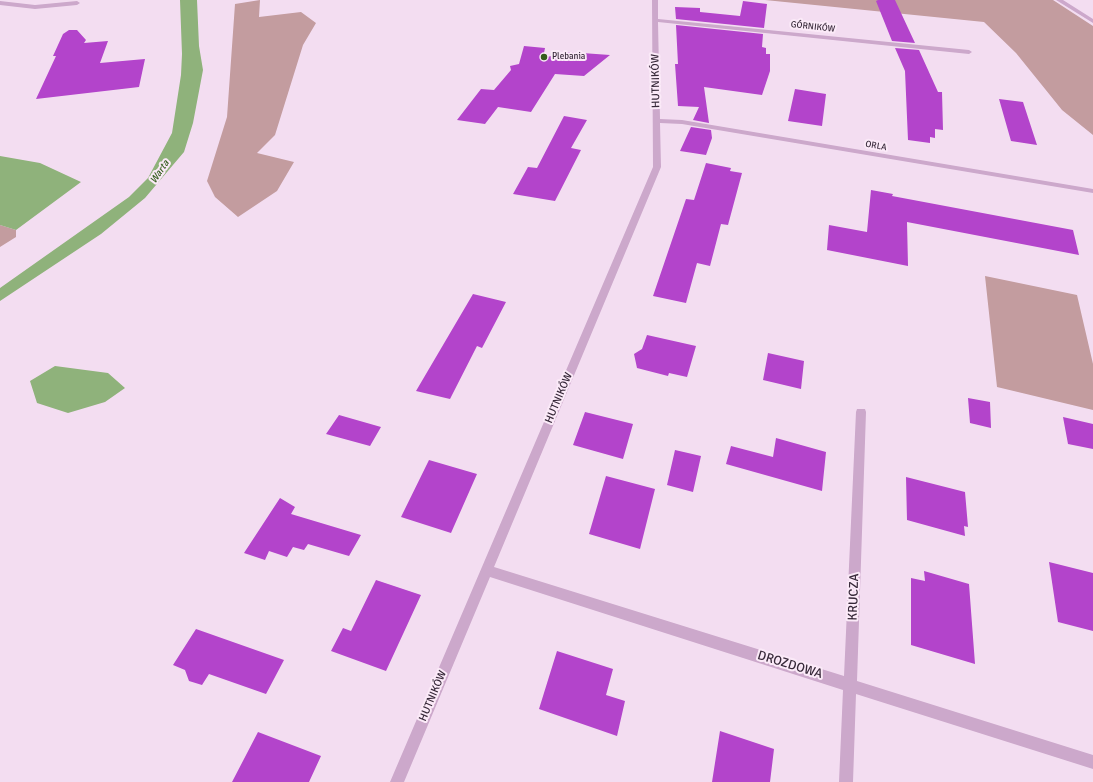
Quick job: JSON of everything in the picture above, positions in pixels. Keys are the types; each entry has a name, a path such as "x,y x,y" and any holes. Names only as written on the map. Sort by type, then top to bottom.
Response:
{"street":[{"name":"HUTNIKÓW","path":"397,782 656,167 654,0"},
{"path":"1060,0 1093,21"},
{"path":"0,3 35,7 77,3"},
{"name":"GÓRNIKÓW","path":"655,20 969,52"},
{"name":"ORLA","path":"656,121 682,122 1093,191"},
{"name":"KRUCZA","path":"846,782 861,412"},
{"name":"DROZDOWA","path":"486,570 1093,762"}],"shaded area":[{"path":"260,0 259,17 301,12 316,23 303,45 275,135 257,153 294,162 277,191 238,217 215,197 207,181 227,117 235,4"},
{"path":"765,0 1053,0 1093,26 1093,135 1062,110 1016,53 984,22"},
{"path":"0,225 16,230 16,237 0,247"},
{"path":"985,276 1077,295 1093,364 1093,410 997,387"}],"water":[{"name":"Warta","path":"180,0 197,0 199,46 203,70 193,123 184,152 145,198 101,234 0,301 0,288 129,197 148,178 172,133 181,75 182,54"},
{"path":"0,156 40,163 81,182 16,230 0,225"},
{"path":"55,366 108,373 125,388 105,402 68,413 37,403 30,381"}],"building":[{"path":"895,0 915,43 892,41 876,1"},
{"path":"743,1 767,4 764,28 676,19 675,7 700,8 700,12 740,16"},
{"path":"676,25 763,34 762,47 766,48 766,54 770,54 770,71 762,95 704,87 709,123 693,120 699,107 678,106 675,64 678,64"},
{"path":"69,30 77,30 86,40 84,43 108,41 100,63 145,59 139,87 36,99 56,56 53,56 63,34"},
{"path":"524,46 545,48 543,58 568,52 610,55 584,76 555,74 531,112 498,107 485,124 457,120 481,89 494,90 511,70 510,66 519,64"},
{"path":"895,48 919,50 938,92 942,92 943,130 935,129 935,138 930,137 930,143 908,140 905,71"},
{"path":"795,89 826,94 822,126 788,121"},
{"path":"999,99 1023,102 1037,145 1011,141"},
{"path":"564,116 587,120 571,148 581,150 555,201 513,194 528,167 537,168"},
{"path":"691,127 711,130 712,138 706,155 680,151"},
{"path":"706,163 731,168 730,171 742,173 728,225 721,224 710,266 697,263 686,303 653,296 686,199 694,200"},
{"path":"871,190 893,194 892,196 1073,230 1079,255 907,222 908,266 827,250 829,225 867,232"},
{"path":"473,294 506,302 482,348 477,346 450,399 416,391"},
{"path":"647,335 696,346 687,377 669,373 668,376 637,368 634,354 642,349"},
{"path":"768,353 804,361 801,389 763,380"},
{"path":"968,398 990,402 991,428 970,423"},
{"path":"585,412 633,424 623,459 573,445"},
{"path":"339,415 381,427 370,446 326,434"},
{"path":"1063,417 1093,424 1093,449 1068,444"},
{"path":"776,438 826,452 822,491 726,464 731,446 773,457"},
{"path":"675,450 701,456 693,492 667,485"},
{"path":"429,460 477,474 451,533 401,517"},
{"path":"606,476 655,489 640,549 589,534"},
{"path":"906,477 965,492 968,527 964,526 965,536 907,520"},
{"path":"280,498 295,507 291,514 361,535 349,556 308,544 304,550 293,547 287,557 269,551 265,560 244,553"},
{"path":"1049,562 1093,573 1093,631 1058,622"},
{"path":"924,571 969,584 975,664 911,645 911,578 925,581"},
{"path":"376,580 421,595 386,671 331,651 343,628 351,631"},
{"path":"196,629 284,660 266,694 209,674 202,685 189,681 185,670 173,665"},
{"path":"557,651 613,669 606,695 625,701 617,736 539,709"},
{"path":"720,731 774,749 770,782 712,782"},
{"path":"258,732 321,756 309,782 232,782"}],"place":[{"name":"Plebania","path":"544,57"}]}
